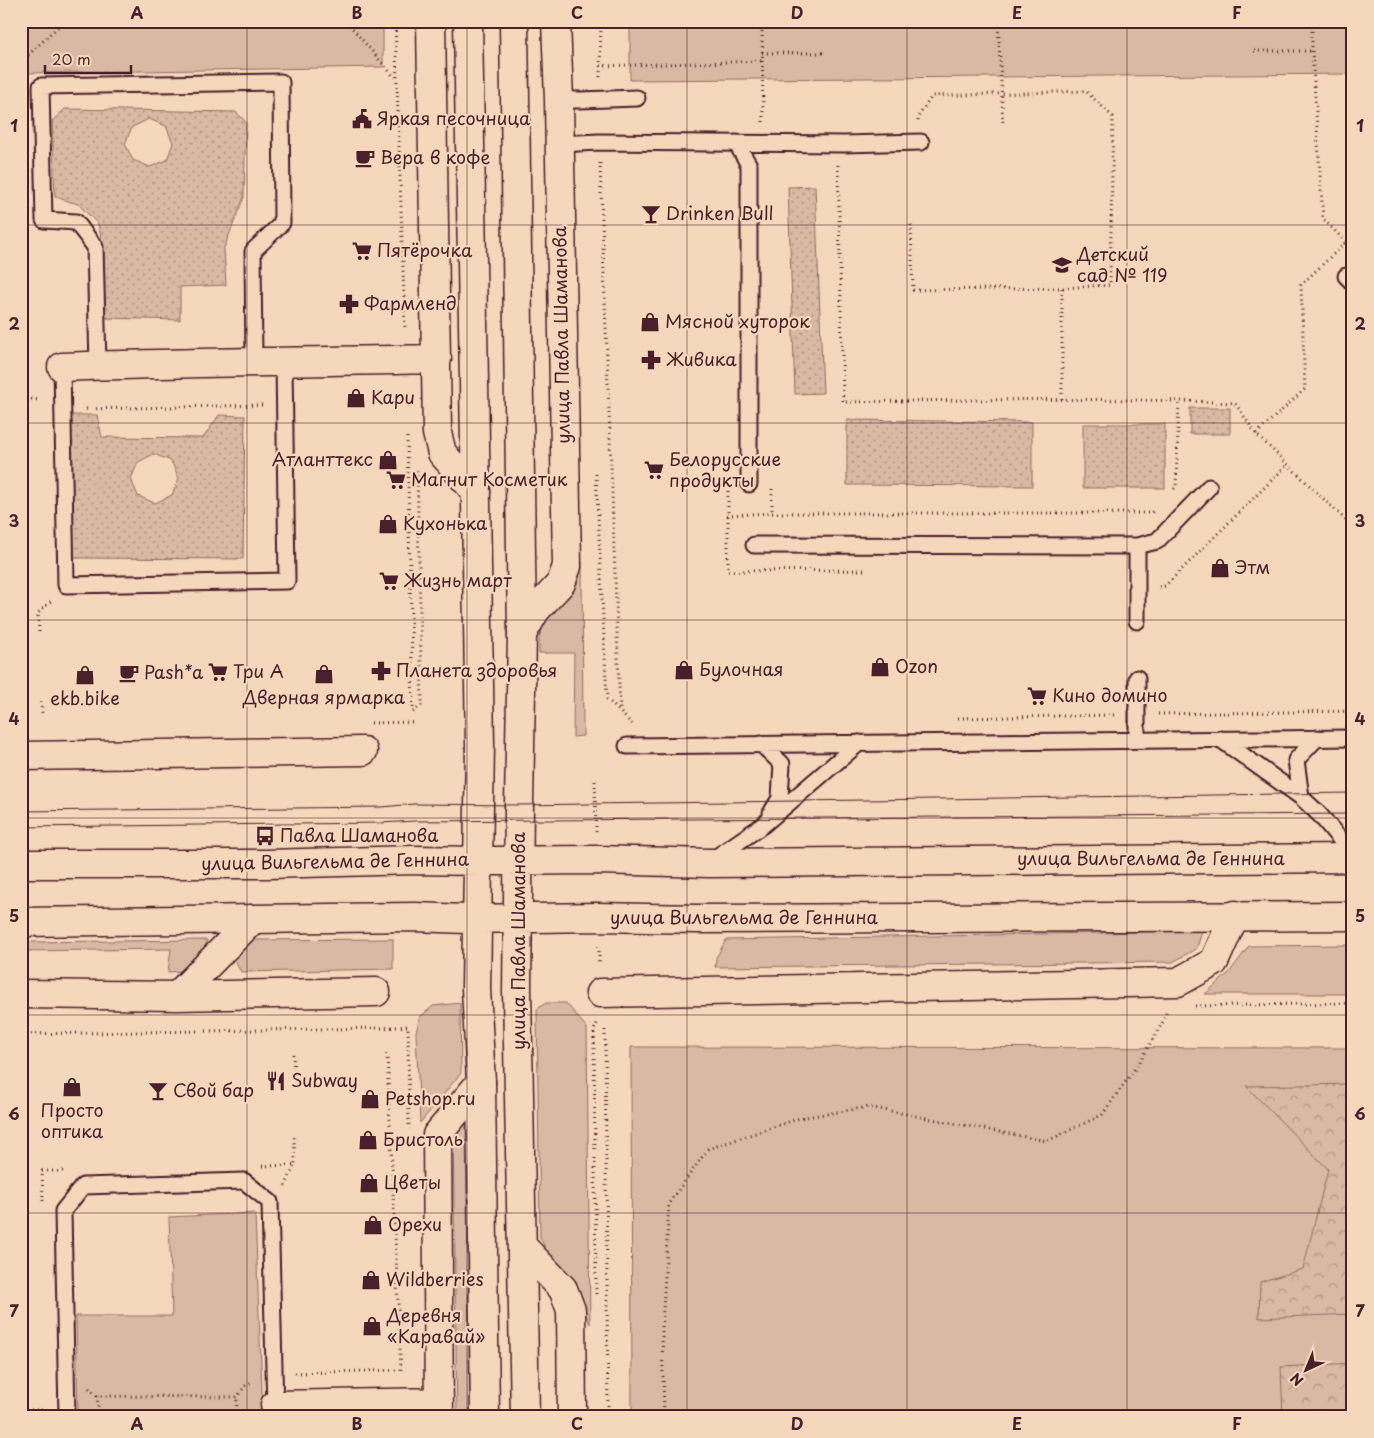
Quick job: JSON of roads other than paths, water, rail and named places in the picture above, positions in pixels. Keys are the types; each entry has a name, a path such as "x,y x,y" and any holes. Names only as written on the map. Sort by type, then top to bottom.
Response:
{"street":[{"path":"431,21 437,433 442,453 476,492"},
{"path":"468,21 480,745 476,989 480,1082 485,1417"},
{"name":"улица Павла Шаманова","path":"514,21 522,634 517,991 525,1417"},
{"name":"улица Павла Шаманова","path":"522,634 535,611 560,583 567,566 556,21"},
{"path":"62,367 437,359"},
{"path":"21,756 363,751"},
{"name":"улица Вильгельма де Геннина","path":"21,864 258,864 414,860 597,860 709,863 1353,856"},
{"path":"600,1005 1178,982 1214,962 1234,915"},
{"name":"улица Вильгельма де Геннина","path":"21,922 415,917 477,919 598,917 696,919 1234,915 1353,916"},
{"path":"177,996 253,919"},
{"path":"21,994 177,996 376,992"},
{"path":"275,1411 402,1402 439,1409 437,1135 480,1082"},
{"path":"523,1247 563,1289 572,1310 572,1417"}],"lane":[{"path":"98,366 95,246 76,222 44,220 41,86 281,82 282,223 253,251 254,363"},
{"path":"559,100 637,98"},
{"path":"559,144 600,142 844,144 921,142"},
{"path":"736,143 749,165 749,484"},
{"path":"62,367 66,585 287,581 284,362"},
{"path":"754,545 1137,546 1157,541 1209,487"},
{"path":"1137,546 1137,621"},
{"path":"1137,678 1137,740"},
{"path":"1302,797 1296,760 1317,738"},
{"path":"627,746 1353,738"},
{"name":"улица Вильгельма де Геннина","path":"1220,739 1302,797 1320,815 1353,856"},
{"path":"709,863 763,825 859,743"},
{"path":"760,744 782,764 780,798 763,825"},
{"path":"67,1417 63,1211 83,1186 244,1181 270,1202 275,1411"}],"tram line":[{"path":"21,811 382,807 414,804 519,805 1353,793"},
{"path":"21,827 414,821 1353,814"}],"place":[{"name":"Яркая песочница","path":"362,119"},
{"name":"Вера в кофе","path":"365,158"},
{"name":"Drinken Bull","path":"651,214"},
{"name":"Пятёрочка","path":"362,251"},
{"name":"Детский сад № 119","path":"1062,265"},
{"name":"Фармленд","path":"349,304"},
{"name":"Мясной хуторок","path":"650,322"},
{"name":"Живика","path":"651,360"},
{"name":"Кари","path":"356,398"},
{"name":"Атланттекс","path":"388,460"},
{"name":"Белорусские продукты","path":"654,470"},
{"name":"Магнит Косметик","path":"396,480"},
{"name":"Кухонька","path":"388,524"},
{"name":"Этм","path":"1220,568"},
{"name":"Жизнь март","path":"389,581"},
{"name":"Ozon","path":"880,667"},
{"name":"Булочная","path":"684,670"},
{"name":"Планета здоровья","path":"381,671"},
{"name":"Три А","path":"218,672"},
{"name":"Pash*a","path":"129,673"},
{"name":"Дверная ярмарка","path":"324,674"},
{"name":"ekb.bike","path":"85,675"},
{"name":"Кино домино","path":"1037,696"},
{"name":"Павла Шаманова","path":"265,836"},
{"name":"Subway","path":"276,1081"},
{"name":"Просто оптика","path":"72,1087"},
{"name":"Свой бар","path":"158,1091"},
{"name":"Petshop.ru","path":"370,1099"},
{"name":"Бристоль","path":"368,1140"},
{"name":"Цветы","path":"369,1183"},
{"name":"Орехи","path":"373,1225"},
{"name":"Wildberries","path":"371,1280"},
{"name":"Деревня «Каравай»","path":"372,1326"}]}
